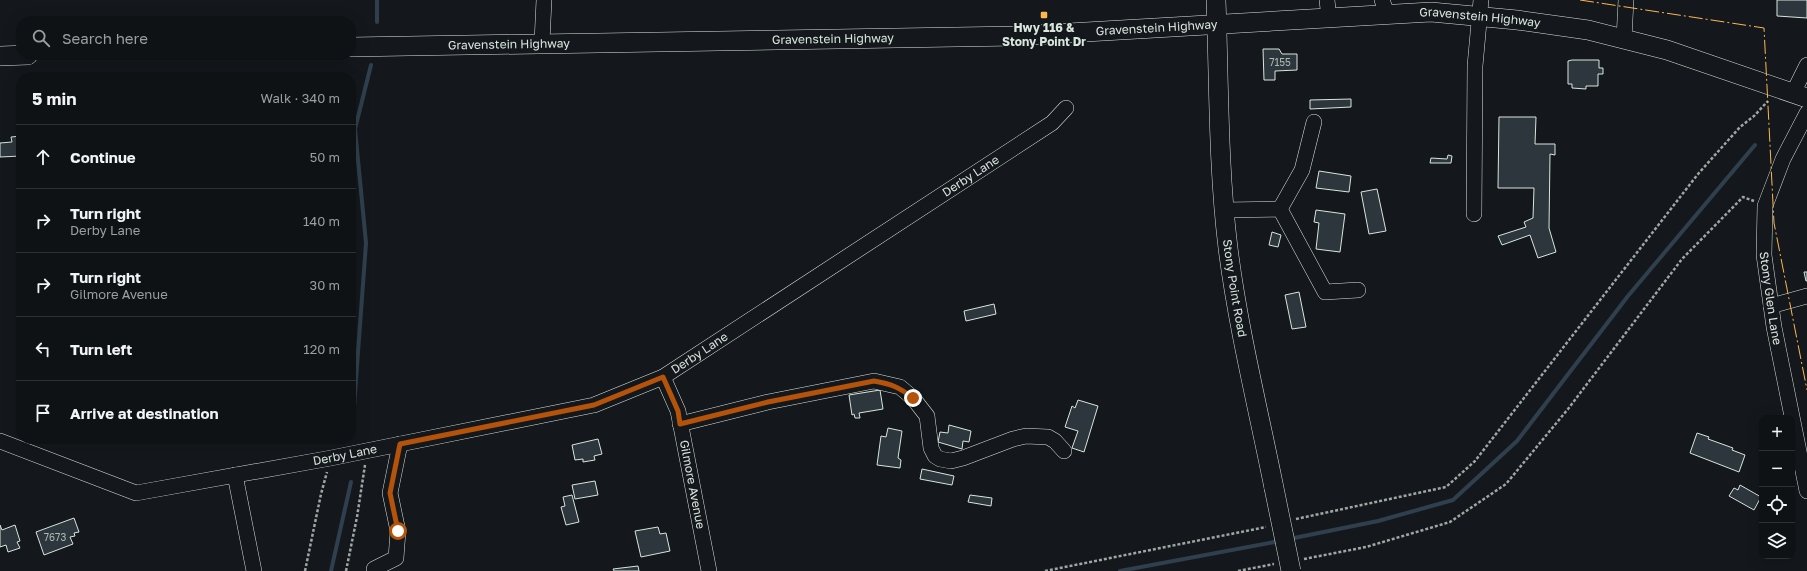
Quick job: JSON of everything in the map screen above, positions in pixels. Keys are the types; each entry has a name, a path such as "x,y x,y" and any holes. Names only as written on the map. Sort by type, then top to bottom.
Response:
{"main road":[{"name":"Stony Point Road","path":"1216,0 1224,210 1234,291 1288,565"},
{"name":"Gravenstein Highway","path":"356,47 542,42 1001,36 1216,24 1328,9 1385,7 1431,12 1480,8 1517,20 1588,30 1667,50 1793,93"},
{"path":"0,56 16,55"}],"street":[{"path":"542,42 544,0"},
{"path":"1624,39 1626,0"},
{"path":"1474,214 1475,66 1480,8"},
{"path":"1793,93 1807,65"},
{"name":"Derby Lane","path":"0,441 136,493 331,458 594,405 663,377 1052,123 1066,108"},
{"name":"Stony Glen Lane","path":"1807,113 1783,159 1765,206 1764,256 1771,306 1807,491"},
{"path":"1280,209 1302,170 1314,122"},
{"path":"1224,210 1280,209"},
{"path":"1280,209 1325,292 1358,290"},
{"path":"1771,306 1807,296"},
{"name":"Gilmore Avenue","path":"663,377 678,411 707,570"},
{"path":"680,424 768,402 874,381 887,383 900,388 913,398 927,416 931,448 934,456 940,459 951,461 963,458 1013,439 1026,436 1048,437 1055,441 1064,451"},
{"path":"374,569 396,558 398,531 390,493 400,444"},
{"path":"235,475 254,571"}],"path":[{"path":"1295,520 1446,487 1475,461 1698,174 1740,127 1754,116 1793,93"},
{"path":"1238,571 1288,565 1366,547 1450,522 1506,484 1568,409 1682,259 1743,197 1765,206"},
{"path":"346,571 357,518 367,451"},
{"path":"305,571 320,494 331,458"},
{"path":"1045,571 1273,525"}],"building":[{"path":"1777,0 1807,0 1807,18 1777,16"},
{"path":"1263,49 1279,49 1282,54 1297,54 1297,70 1275,71 1275,80 1264,80"},
{"path":"1599,60 1599,68 1603,68 1603,74 1598,74 1598,86 1586,86 1586,89 1572,88 1572,84 1568,84 1568,61"},
{"path":"1351,99 1351,107 1310,109 1310,100"},
{"path":"1499,117 1536,117 1535,144 1555,144 1555,155 1550,154 1549,228 1556,252 1538,258 1530,235 1502,245 1498,236 1526,227 1524,222 1533,218 1534,188 1498,188"},
{"path":"16,136 16,156 0,157 0,143 12,142 11,137"},
{"path":"1448,155 1452,156 1451,163 1430,163 1431,158 1447,159"},
{"path":"1319,171 1351,176 1349,192 1316,188"},
{"path":"1377,189 1386,231 1369,234 1361,192"},
{"path":"1316,210 1345,214 1340,252 1316,249 1319,223 1314,222"},
{"path":"1272,232 1281,235 1278,247 1269,245"},
{"path":"1804,272 1807,272 1807,281 1806,281"},
{"path":"1299,292 1306,327 1292,329 1285,295"},
{"path":"994,304 996,314 966,321 964,311"},
{"path":"880,390 883,409 859,413 860,418 855,418 854,414 852,415 849,395"},
{"path":"1078,400 1098,406 1084,452 1072,448 1078,431 1065,427 1072,406 1075,408"},
{"path":"949,425 971,431 969,442 963,441 962,449 938,442 940,432 948,433"},
{"path":"888,428 902,431 898,458 901,460 900,468 877,465 881,436 886,437"},
{"path":"1697,433 1709,437 1708,439 1733,448 1732,450 1745,455 1739,472 1690,453"},
{"path":"598,439 602,454 594,456 595,460 583,462 583,459 575,460 572,445"},
{"path":"922,469 954,476 952,485 920,479"},
{"path":"595,481 598,495 575,499 572,485"},
{"path":"1740,485 1759,496 1759,501 1754,510 1729,496 1734,488 1738,490"},
{"path":"572,495 579,522 566,525 561,507 565,506 563,497"},
{"path":"970,495 992,498 991,506 968,502"},
{"path":"74,518 79,532 74,533 75,536 70,537 73,544 44,555 36,532"},
{"path":"0,525 2,530 15,525 20,541 17,542 20,548 8,552 6,545 0,547"},
{"path":"658,527 660,534 666,533 670,551 641,557 635,531"},
{"path":"638,566 639,571 614,571 613,569"}],"waterway":[{"path":"377,0 377,22"},
{"path":"356,125 371,65"},
{"path":"356,139 366,243 356,379"},
{"path":"1289,539 1378,521 1453,500 1517,441 1628,296 1755,145"},
{"path":"331,571 351,482"},
{"path":"1120,571 1280,541"}],"power":[{"path":"1580,0 1764,28 1774,223 1807,390"}],"place":[{"name":"Hwy 116 & Stony Point Dr","path":"1044,15"}],"route":[{"path":"398,531 390,493 400,444 594,405 663,377 678,411 680,424 768,402 874,381 887,383 900,388 913,398"}]}
